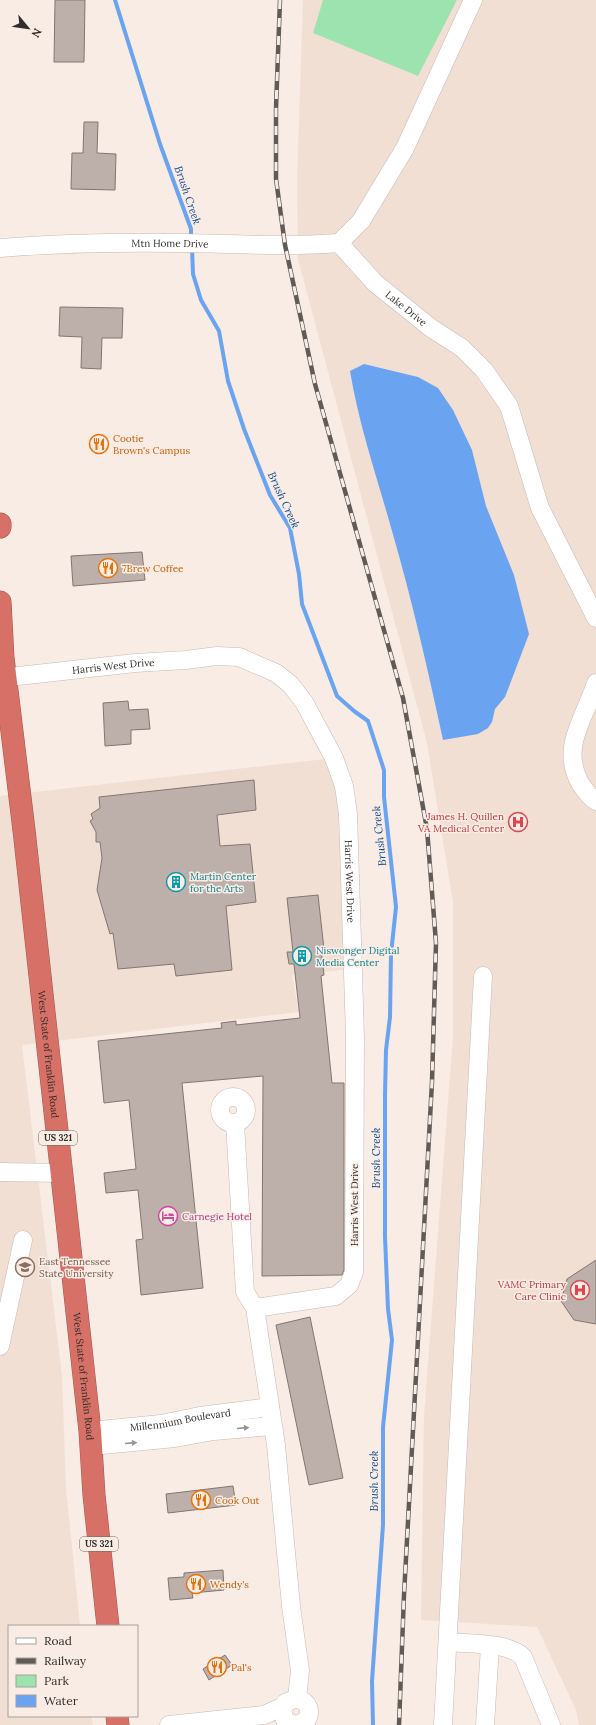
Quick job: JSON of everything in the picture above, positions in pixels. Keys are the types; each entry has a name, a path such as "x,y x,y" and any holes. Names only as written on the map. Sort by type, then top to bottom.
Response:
{"highway":[{"name":"West State of Franklin Road","path":"0,602 3,678 62,1173 91,1439 94,1495 108,1625"}],"street":[{"path":"339,243 361,220 405,148 473,0"},
{"name":"Mtn Home Drive","path":"0,248 34,245 183,243 298,246 339,243"},
{"name":"Lake Drive","path":"339,243 375,282 431,328 462,348 484,370 509,406 540,508 596,618"},
{"name":"Harris West Drive","path":"3,678 135,663 186,660 217,656 239,656 276,673 290,684 307,708 334,758 344,786 350,839 355,1037 354,1272 349,1285 336,1296 255,1308"},
{"path":"596,683 574,740 571,757 574,771 583,787 596,801"},
{"path":"443,1725 483,976"},
{"path":"235,1123 245,1292 255,1308 276,1445 291,1606 300,1671 290,1702 283,1716 289,1724 294,1725"},
{"path":"0,1172 62,1173"},
{"path":"0,1346 23,1240"},
{"name":"Millennium Boulevard","path":"91,1439 200,1416 270,1407"},
{"path":"91,1439 175,1438 214,1431 272,1426"},
{"path":"448,1642 490,1646 511,1649 518,1652 523,1657 551,1725"},
{"path":"485,1725 490,1646"},
{"path":"169,1725 264,1715 290,1702 307,1704 310,1711 306,1720 298,1725"}],"shaded area":[{"name":"James H. Quillen VA Medical Center","path":"303,0 596,0 596,1725 579,1725 576,1710 537,1627 421,1620 424,1415 453,1036 453,902 427,743 298,259 297,181"},
{"name":"East Tennessee State University","path":"334,758 344,786 352,969 292,975 299,1012 22,1045 62,1376 66,1488 80,1625 8,1625 8,1717 91,1717 93,1725 0,1725 0,796"}],"green space":[{"path":"323,0 457,0 418,76 313,33"}],"water":[{"path":"364,364 418,377 438,388 453,410 472,450 486,506 514,575 529,634 505,697 495,709 492,722 488,728 478,734 443,740 426,661 392,531 363,432 354,391 350,371"}],"building":[{"path":"55,0 85,0 84,62 54,62"},
{"path":"84,122 98,122 97,153 116,154 115,190 71,189 72,153 83,153"},
{"path":"60,307 123,308 122,338 102,338 101,369 81,368 82,337 59,336"},
{"name":"7Brew Coffee","path":"142,552 145,580 73,586 71,556"},
{"path":"128,701 129,710 148,709 150,729 131,730 131,744 105,746 103,703"},
{"name":"Martin Center for the Arts","path":"254,780 256,810 217,815 220,846 250,844 256,902 226,906 232,970 176,976 174,964 118,969 113,933 110,934 97,890 102,858 100,842 96,842 96,832 90,821 93,819 91,814 100,808 99,797"},
{"path":"318,895 324,949 321,949 324,975 321,976 332,1083 344,1083 344,1270 342,1275 262,1276 263,1076 182,1083 203,1288 141,1295 136,1240 143,1239 138,1190 106,1193 104,1173 136,1169 129,1100 104,1103 98,1041 222,1028 221,1023 236,1021 236,1025 300,1018 294,964 289,964 287,952 293,952 287,898"},
{"name":"VAMC Primary Care Clinic","path":"596,1260 596,1324 574,1320 561,1301 567,1279"},
{"path":"310,1317 343,1478 309,1485 276,1325"},
{"name":"Cook Out","path":"233,1486 236,1505 168,1513 166,1494"},
{"name":"Wendy's","path":"223,1570 224,1590 192,1593 193,1598 170,1600 168,1578 184,1577 184,1573"},
{"name":"Pal's","path":"225,1655 232,1665 209,1680 203,1669"}],"waterway":[{"name":"Brush Creek","path":"115,0 160,144 191,229 191,239"},
{"name":"Brush Creek","path":"192,248 193,274 201,300 219,331 228,381 244,429 270,495 290,528 299,574 302,604 337,696 368,721 384,770 384,797 396,907 391,954 390,1017 386,1050 385,1095 385,1237 388,1309 392,1340 383,1427 383,1525 372,1681 373,1725"}],"railway":[{"path":"280,0 276,108 276,179 285,245 315,384 403,698 427,829 436,943 432,1082 404,1595 399,1725"}],"place":[{"name":"Cootie Brown's Campus","path":"99,444"},
{"name":"7Brew Coffee","path":"108,568"},
{"name":"James H. Quillen VA Medical Center","path":"518,822"},
{"name":"Martin Center for the Arts","path":"176,882"},
{"name":"Niswonger Digital Media Center","path":"302,956"},
{"name":"Carnegie Hotel","path":"168,1216"},
{"name":"East Tennessee State University","path":"25,1267"},
{"name":"VAMC Primary Care Clinic","path":"580,1290"},
{"name":"Cook Out","path":"201,1500"},
{"name":"Wendy's","path":"196,1584"},
{"name":"Pal's","path":"217,1667"}]}
